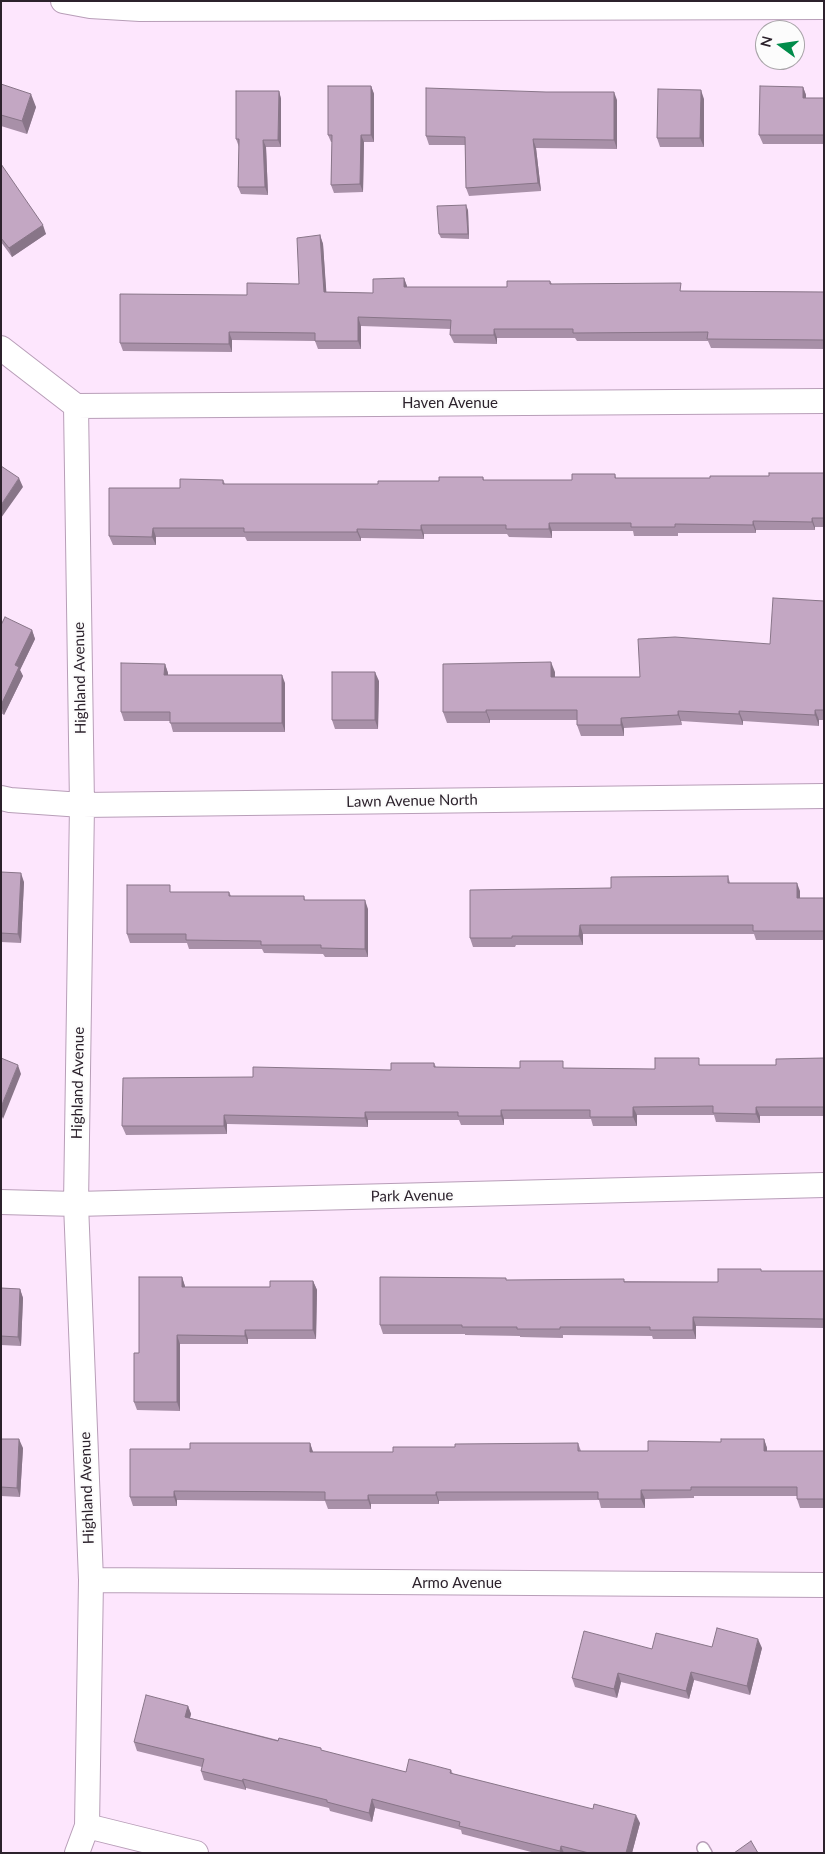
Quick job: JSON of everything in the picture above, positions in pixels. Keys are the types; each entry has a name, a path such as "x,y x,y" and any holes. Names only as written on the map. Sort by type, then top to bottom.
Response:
{"street":[{"path":"63,1 90,6 140,9 824,7"},
{"path":"1,348 76,406"},
{"name":"Haven Avenue","path":"76,406 824,401"},
{"name":"Highland Avenue","path":"76,406 82,805 76,1204 91,1580 87,1826 78,1853"},
{"name":"Lawn Avenue North","path":"1,798 82,805 824,796"},
{"name":"Park Avenue","path":"1,1202 76,1204 824,1185"},
{"name":"Armo Avenue","path":"91,1580 824,1585"},
{"path":"87,1826 196,1853"}],"building":[{"path":"1,84 31,94 22,121 1,115"},
{"path":"328,86 371,86 371,135 361,135 360,184 331,185 332,135 328,135"},
{"path":"760,86 803,87 803,98 824,98 824,135 759,135"},
{"path":"426,88 614,92 614,140 533,139 538,183 466,188 465,137 426,136"},
{"path":"658,89 701,90 700,138 657,138"},
{"path":"236,91 279,91 278,140 263,140 265,187 238,187 239,139 236,139"},
{"path":"1,164 43,225 9,248 1,238"},
{"path":"466,205 468,234 439,234 437,206"},
{"path":"320,235 324,292 373,293 373,279 404,278 404,287 507,287 507,281 550,281 550,284 681,283 680,291 824,292 824,340 707,339 708,332 573,333 573,329 494,329 494,335 450,335 451,320 358,317 358,341 315,341 315,333 229,332 229,344 120,343 120,294 247,295 247,283 299,284 297,238"},
{"path":"1,466 19,478 1,505"},
{"path":"769,473 824,473 824,518 812,518 812,522 753,521 753,525 675,524 675,527 631,527 631,523 549,523 549,529 506,529 506,525 421,525 421,530 357,529 357,532 244,532 244,528 153,528 152,537 109,536 109,488 180,488 180,479 223,480 223,484 378,484 378,481 439,481 439,477 483,477 483,480 572,480 572,474 615,474 615,478 710,478 710,476 769,476"},
{"path":"773,598 824,601 824,710 815,710 815,715 739,711 739,714 678,711 678,715 621,718 621,725 577,725 577,710 443,712 443,664 551,662 551,677 640,677 638,639 675,637 770,644"},
{"path":"5,617 32,630 15,665 19,667 1,705 1,625"},
{"path":"121,663 165,664 164,675 282,675 282,723 170,723 170,712 121,712"},
{"path":"332,672 375,672 375,720 332,720"},
{"path":"1,872 21,873 18,934 1,933"},
{"path":"728,876 728,883 797,883 797,898 824,898 824,931 753,931 753,925 580,925 579,936 470,938 470,890 611,888 611,877"},
{"path":"127,885 170,885 170,892 229,892 229,896 304,896 304,900 365,900 365,949 321,948 321,945 261,945 261,941 186,940 186,934 127,934"},
{"path":"1,1058 18,1065 1,1107"},
{"path":"655,1058 699,1058 699,1065 776,1065 776,1059 824,1058 824,1107 756,1107 756,1114 713,1113 713,1106 633,1107 633,1117 590,1117 590,1110 501,1110 501,1116 458,1116 458,1112 365,1112 365,1118 224,1115 224,1126 122,1126 123,1078 253,1077 253,1067 391,1070 391,1063 434,1063 434,1067 520,1068 520,1061 563,1061 563,1068 655,1069"},
{"path":"718,1269 824,1271 824,1319 693,1317 693,1330 650,1330 650,1327 517,1329 517,1327 462,1327 462,1325 380,1325 380,1277 506,1278 506,1280 624,1279 624,1282 718,1282"},
{"path":"139,1277 182,1277 182,1287 270,1287 270,1281 313,1281 313,1330 245,1330 245,1336 177,1335 177,1402 134,1402 134,1353 139,1353"},
{"path":"1,1288 20,1289 18,1337 1,1336"},
{"path":"1,1439 19,1439 17,1488 1,1487"},
{"path":"721,1439 764,1439 764,1451 824,1451 824,1499 797,1499 797,1487 691,1487 691,1490 641,1490 641,1499 598,1499 598,1492 436,1492 436,1495 368,1495 368,1500 325,1500 325,1492 174,1491 174,1497 130,1497 130,1449 190,1449 190,1443 310,1443 310,1452 393,1452 393,1447 455,1447 455,1444 578,1443 578,1451 648,1451 648,1441 721,1442"},
{"path":"717,1628 758,1639 747,1686 691,1672 686,1691 618,1673 614,1689 572,1678 584,1631 652,1649 656,1633 712,1647"},
{"path":"146,1695 188,1706 185,1717 278,1741 279,1738 321,1748 321,1750 406,1772 409,1759 451,1770 450,1773 593,1809 594,1804 636,1815 626,1853 589,1853 561,1846 560,1851 459,1826 460,1822 372,1799 369,1813 327,1802 327,1800 243,1779 242,1781 201,1771 204,1759 134,1742"},
{"path":"751,1841 758,1853 734,1853"}]}
